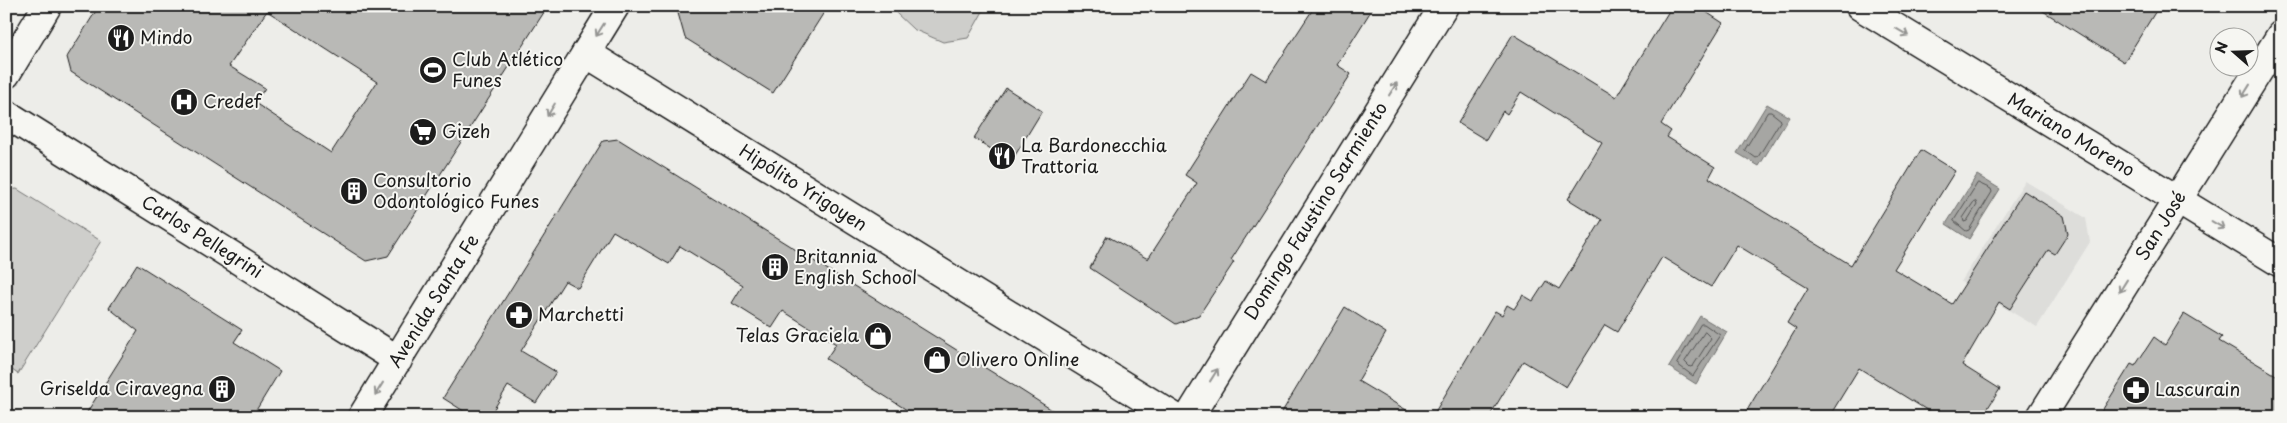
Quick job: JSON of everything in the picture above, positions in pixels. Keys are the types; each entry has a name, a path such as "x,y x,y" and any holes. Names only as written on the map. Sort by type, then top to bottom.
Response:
{"street":[{"path":"6,74 47,6"},
{"name":"Avenida Santa Fe","path":"362,417 615,6"},
{"name":"Domingo Faustino Sarmiento","path":"1189,417 1444,6"},
{"name":"Mariano Moreno","path":"1860,6 2281,263"},
{"name":"San José","path":"2041,417 2281,35"},
{"name":"Hipólito Yrigoyen","path":"586,53 1174,417"},
{"name":"Carlos Pellegrini","path":"6,114 398,360"}],"shaded area":[{"path":"897,6 986,6 968,38 943,42 913,29 896,13"},
{"path":"2025,181 2086,218 2090,242 2037,327 1961,282"},
{"path":"17,189 101,241 18,374 6,366 6,190"}],"water":[{"path":"1767,104 1789,117 1759,166 1737,153"},
{"path":"1977,175 2000,189 1969,239 1946,224"},
{"path":"1700,316 1727,332 1696,384 1669,367"}],"building":[{"path":"99,6 548,6 388,256 366,261 71,72 67,57","holes":["267,11 377,82 331,153 255,103 265,88 229,66"]},
{"path":"676,6 828,6 773,93 685,38"},
{"path":"1315,6 1374,6 1337,65 1351,74 1231,260 1234,262 1199,315 1176,324 1090,268 1107,236 1148,259 1197,183 1185,175 1251,72 1266,81"},
{"path":"1672,6 1697,6 1723,23 1661,124 1671,131 1667,137 1715,167 1709,178 1851,265 1921,150 1955,171 1894,269 1952,304 2024,191 2064,216 2068,234 2055,254 2048,250 2010,309 1999,302 1962,365 2000,389 1982,417 1938,417 1859,368 1829,417 1743,417 1796,329 1787,323 1808,288 1737,245 1711,287 1662,257 1617,332 1605,325 1566,387 1523,361 1489,417 1432,417 1495,311 1502,315 1507,305 1514,309 1523,295 1533,301 1546,281 1559,289 1602,220 1568,199 1602,143 1521,92 1507,114 1503,111 1486,140 1458,123 1513,34 1616,97"},
{"path":"2035,6 2159,6 2124,62"},
{"path":"1006,88 1042,111 1011,162 974,138"},
{"path":"618,139 1063,417 918,417 826,359 836,344 783,311 772,328 732,303 743,285 680,246 669,264 613,231 578,288 565,281 521,351 556,372 536,403 508,386 489,417 473,417 443,398 603,141"},
{"path":"137,264 242,330 234,342 280,371 252,417 84,417 138,331 109,308"},
{"path":"1345,307 1386,333 1358,381 1418,417 1279,417"},
{"path":"2184,314 2222,337 2219,341 2281,378 2281,417 2098,417 2131,364 2135,366 2154,337 2165,345"}],"place":[{"name":"Mindo","path":"121,38"},
{"name":"Club Atlético Funes","path":"433,70"},
{"name":"Credef","path":"184,102"},
{"name":"Gizeh","path":"423,132"},
{"name":"La Bardonecchia Trattoria","path":"1002,156"},
{"name":"Consultorio Odontológico Funes","path":"354,191"},
{"name":"Britannia English School","path":"775,267"},
{"name":"Marchetti","path":"519,315"},
{"name":"Telas Graciela","path":"878,336"},
{"name":"Olivero Online","path":"937,360"},
{"name":"Griselda Ciravegna","path":"222,389"},
{"name":"Lascurain","path":"2136,390"}]}
